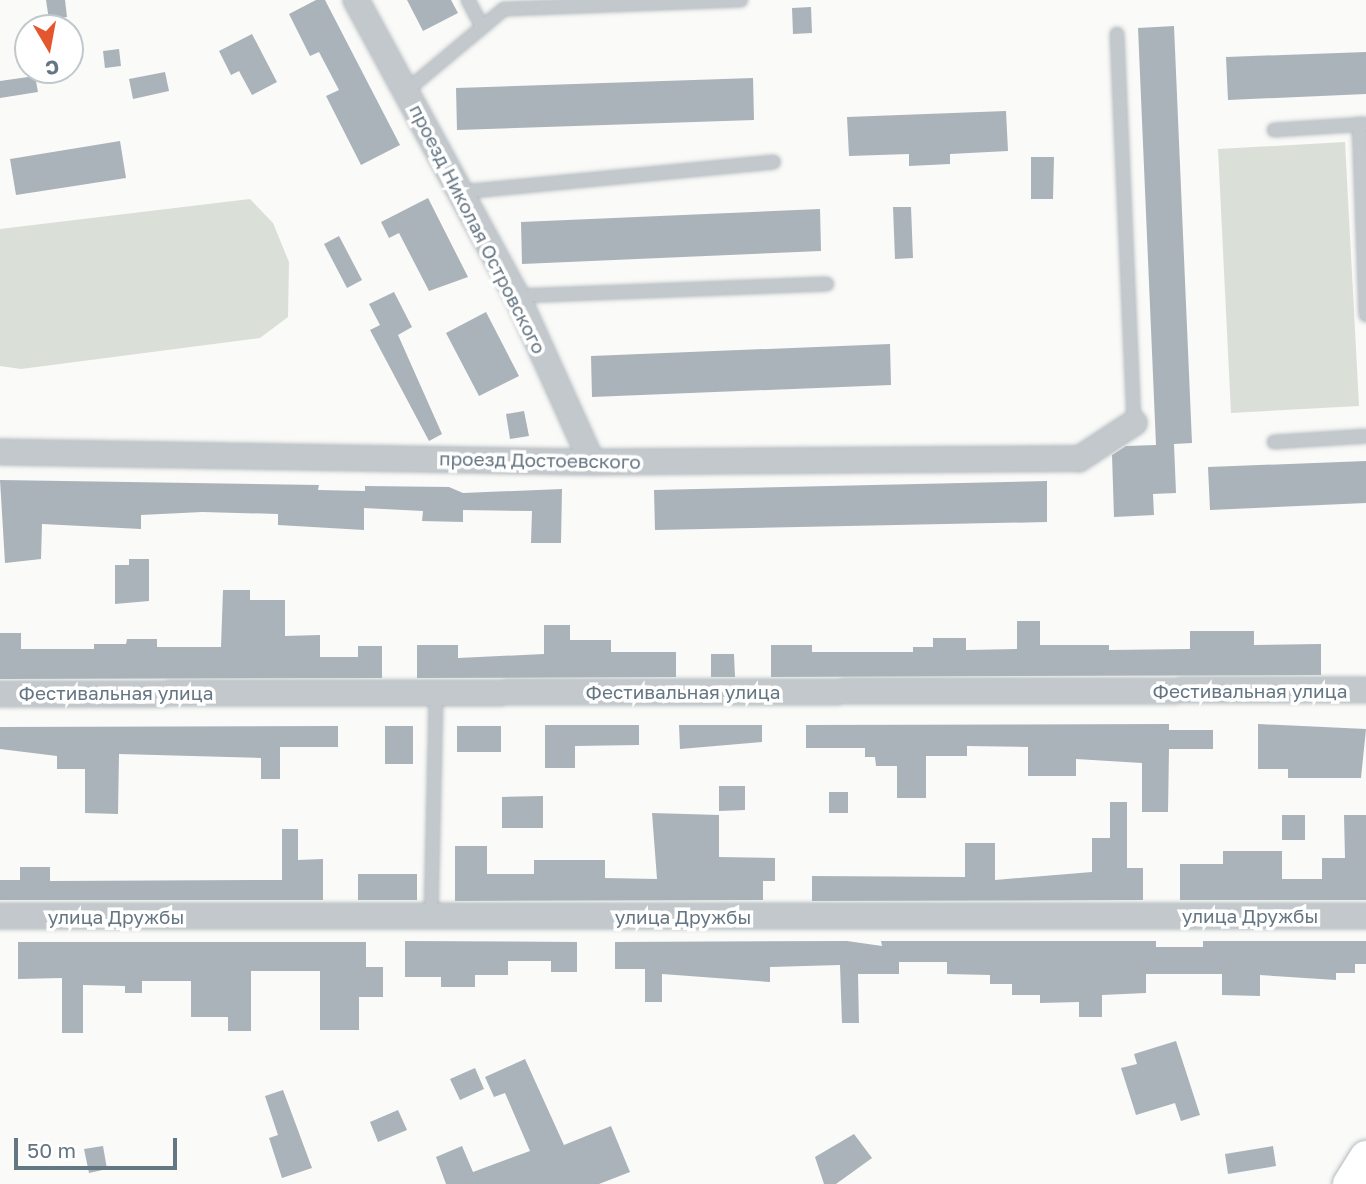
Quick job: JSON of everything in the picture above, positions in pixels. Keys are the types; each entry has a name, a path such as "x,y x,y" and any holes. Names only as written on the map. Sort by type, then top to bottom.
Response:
{"street":[{"name":"проезд Николая Островского","path":"356,0 463,192 517,296 592,462"},
{"name":"проезд Достоевского","path":"0,452 592,462 1079,459 1134,423"},
{"name":"Фестивальная улица","path":"0,694 1366,690"},
{"name":"улица Дружбы","path":"0,916 1366,916"},
{"path":"1350,1184 1366,1158"}],"lane":[{"path":"468,0 480,23"},
{"path":"406,91 480,23 507,5 741,0"},
{"path":"1117,34 1134,423"},
{"path":"1274,130 1363,124 1366,315"},
{"path":"463,192 774,162"},
{"path":"517,296 827,284"},
{"path":"1274,442 1366,436"},
{"path":"431,918 436,692"}],"shaded area":[{"path":"1345,142 1359,406 1231,413 1218,149"},
{"path":"250,199 273,223 289,262 288,317 260,338 21,369 0,366 0,229"}],"building":[{"path":"46,0 65,0 67,14 48,14"},
{"path":"316,0 325,0 400,145 361,165 326,96 339,90 319,52 310,56 289,14"},
{"path":"407,0 451,0 458,13 423,31"},
{"path":"811,7 812,33 793,34 792,8"},
{"path":"1174,26 1192,443 1174,444 1176,493 1153,494 1154,515 1114,517 1112,455 1126,446 1156,445 1138,28"},
{"path":"252,34 277,82 252,95 239,71 231,75 219,51"},
{"path":"119,49 121,66 105,68 103,51"},
{"path":"1366,52 1366,94 1228,100 1226,57"},
{"path":"165,72 169,91 133,99 129,79"},
{"path":"753,78 754,120 457,130 456,88"},
{"path":"14,79 14,84 36,84 38,92 0,98 0,81"},
{"path":"1006,111 1008,151 950,154 950,164 909,166 909,154 849,156 847,117"},
{"path":"120,141 126,178 16,195 10,159"},
{"path":"1031,157 1054,157 1053,199 1031,199"},
{"path":"428,198 468,277 429,291 399,233 389,238 381,222"},
{"path":"893,207 911,207 913,258 895,259"},
{"path":"820,209 821,251 522,264 521,222"},
{"path":"339,236 362,280 347,288 324,244"},
{"path":"394,292 412,327 398,335 442,434 429,441 370,330 380,325 369,304"},
{"path":"486,312 519,376 479,396 446,333"},
{"path":"890,344 891,385 592,397 591,356"},
{"path":"524,411 529,436 510,439 506,414"},
{"path":"1366,461 1366,503 1210,510 1208,467"},
{"path":"0,480 319,485 318,490 365,491 365,486 449,487 463,493 562,489 561,543 531,543 532,511 463,510 463,522 422,521 423,511 364,508 364,530 278,525 278,514 202,512 141,515 141,529 42,524 41,559 5,563"},
{"path":"1047,481 1047,522 655,530 654,490"},
{"path":"129,559 149,559 149,601 115,604 115,565 129,565"},
{"path":"223,590 250,590 250,600 285,600 285,636 320,635 320,657 358,657 358,646 382,646 382,678 0,679 0,633 21,633 21,649 94,649 94,644 126,644 127,639 157,639 157,647 221,647"},
{"path":"1017,621 1040,621 1040,645 1109,645 1109,650 1190,649 1190,631 1254,631 1254,645 1321,644 1321,675 771,677 771,645 812,645 812,652 913,652 913,647 933,647 933,638 966,638 966,650 1017,649"},
{"path":"544,625 570,625 570,640 611,640 611,652 676,652 676,677 417,678 417,645 458,645 458,658 544,654"},
{"path":"711,654 734,654 735,677 711,677"},
{"path":"1169,724 1169,730 1213,730 1213,749 1169,749 1168,812 1142,812 1142,763 1076,759 1076,776 1028,776 1028,747 967,746 967,756 926,756 926,798 897,798 897,766 876,766 875,757 865,757 865,748 806,748 806,725"},
{"path":"1258,724 1366,729 1361,778 1288,778 1288,769 1258,769"},
{"path":"545,725 639,725 639,745 575,746 575,768 545,768"},
{"path":"679,725 762,725 762,742 680,749"},
{"path":"338,726 338,747 280,747 280,779 261,779 261,758 119,754 118,814 85,813 85,769 57,769 57,756 0,749 0,727"},
{"path":"385,726 413,726 413,764 385,764"},
{"path":"457,726 501,726 501,752 457,752"},
{"path":"719,786 745,786 745,810 719,811"},
{"path":"829,792 848,792 848,813 829,813"},
{"path":"543,796 543,828 502,828 502,797"},
{"path":"1110,802 1127,802 1127,868 1143,868 1143,900 812,901 812,876 965,877 965,843 995,843 995,880 1092,872 1092,838 1110,838"},
{"path":"652,813 719,815 719,857 775,858 775,881 763,881 763,900 455,901 455,846 487,846 487,874 534,874 534,860 605,860 605,878 657,879"},
{"path":"1282,815 1305,815 1305,840 1282,840"},
{"path":"1344,815 1366,815 1366,900 1180,900 1180,864 1223,864 1223,851 1282,851 1282,879 1322,879 1322,858 1345,858"},
{"path":"282,829 298,829 298,860 323,859 323,900 0,900 0,880 20,880 20,867 50,867 50,881 282,880"},
{"path":"358,874 417,874 417,900 358,900"},
{"path":"405,941 577,942 577,972 551,972 551,961 508,961 508,975 475,975 475,987 441,987 441,977 405,977"},
{"path":"847,941 882,946 881,941 1156,941 1156,947 1203,947 1203,941 1366,941 1366,964 1355,964 1355,973 1336,973 1336,980 1260,975 1260,996 1222,995 1222,974 1146,974 1146,993 1102,995 1102,1017 1079,1017 1079,1002 1040,1003 1040,995 1012,995 1012,984 990,984 990,975 947,974 947,962 899,962 899,974 858,974 859,1023 842,1023 840,965 770,967 770,982 662,974 662,1002 645,1002 645,969 615,969 615,942"},
{"path":"18,942 366,942 366,967 383,967 383,997 359,997 359,1030 320,1030 320,971 251,971 251,1031 228,1031 228,1017 191,1017 191,981 142,981 142,993 125,993 125,986 83,985 83,1033 62,1033 62,978 18,979"},
{"path":"1176,1041 1200,1115 1181,1121 1175,1103 1136,1115 1121,1068 1137,1064 1134,1054"},
{"path":"525,1059 564,1145 611,1126 630,1172 599,1184 446,1184 436,1157 462,1146 473,1172 530,1151 505,1093 494,1097 485,1077"},
{"path":"475,1068 484,1089 460,1100 450,1079"},
{"path":"283,1090 312,1168 282,1178 269,1138 278,1135 265,1096"},
{"path":"398,1110 407,1130 378,1142 370,1122"},
{"path":"854,1134 872,1158 836,1184 824,1184 815,1157"},
{"path":"103,1146 107,1169 89,1173 84,1149"},
{"path":"1273,1146 1276,1166 1228,1174 1225,1154"}]}
